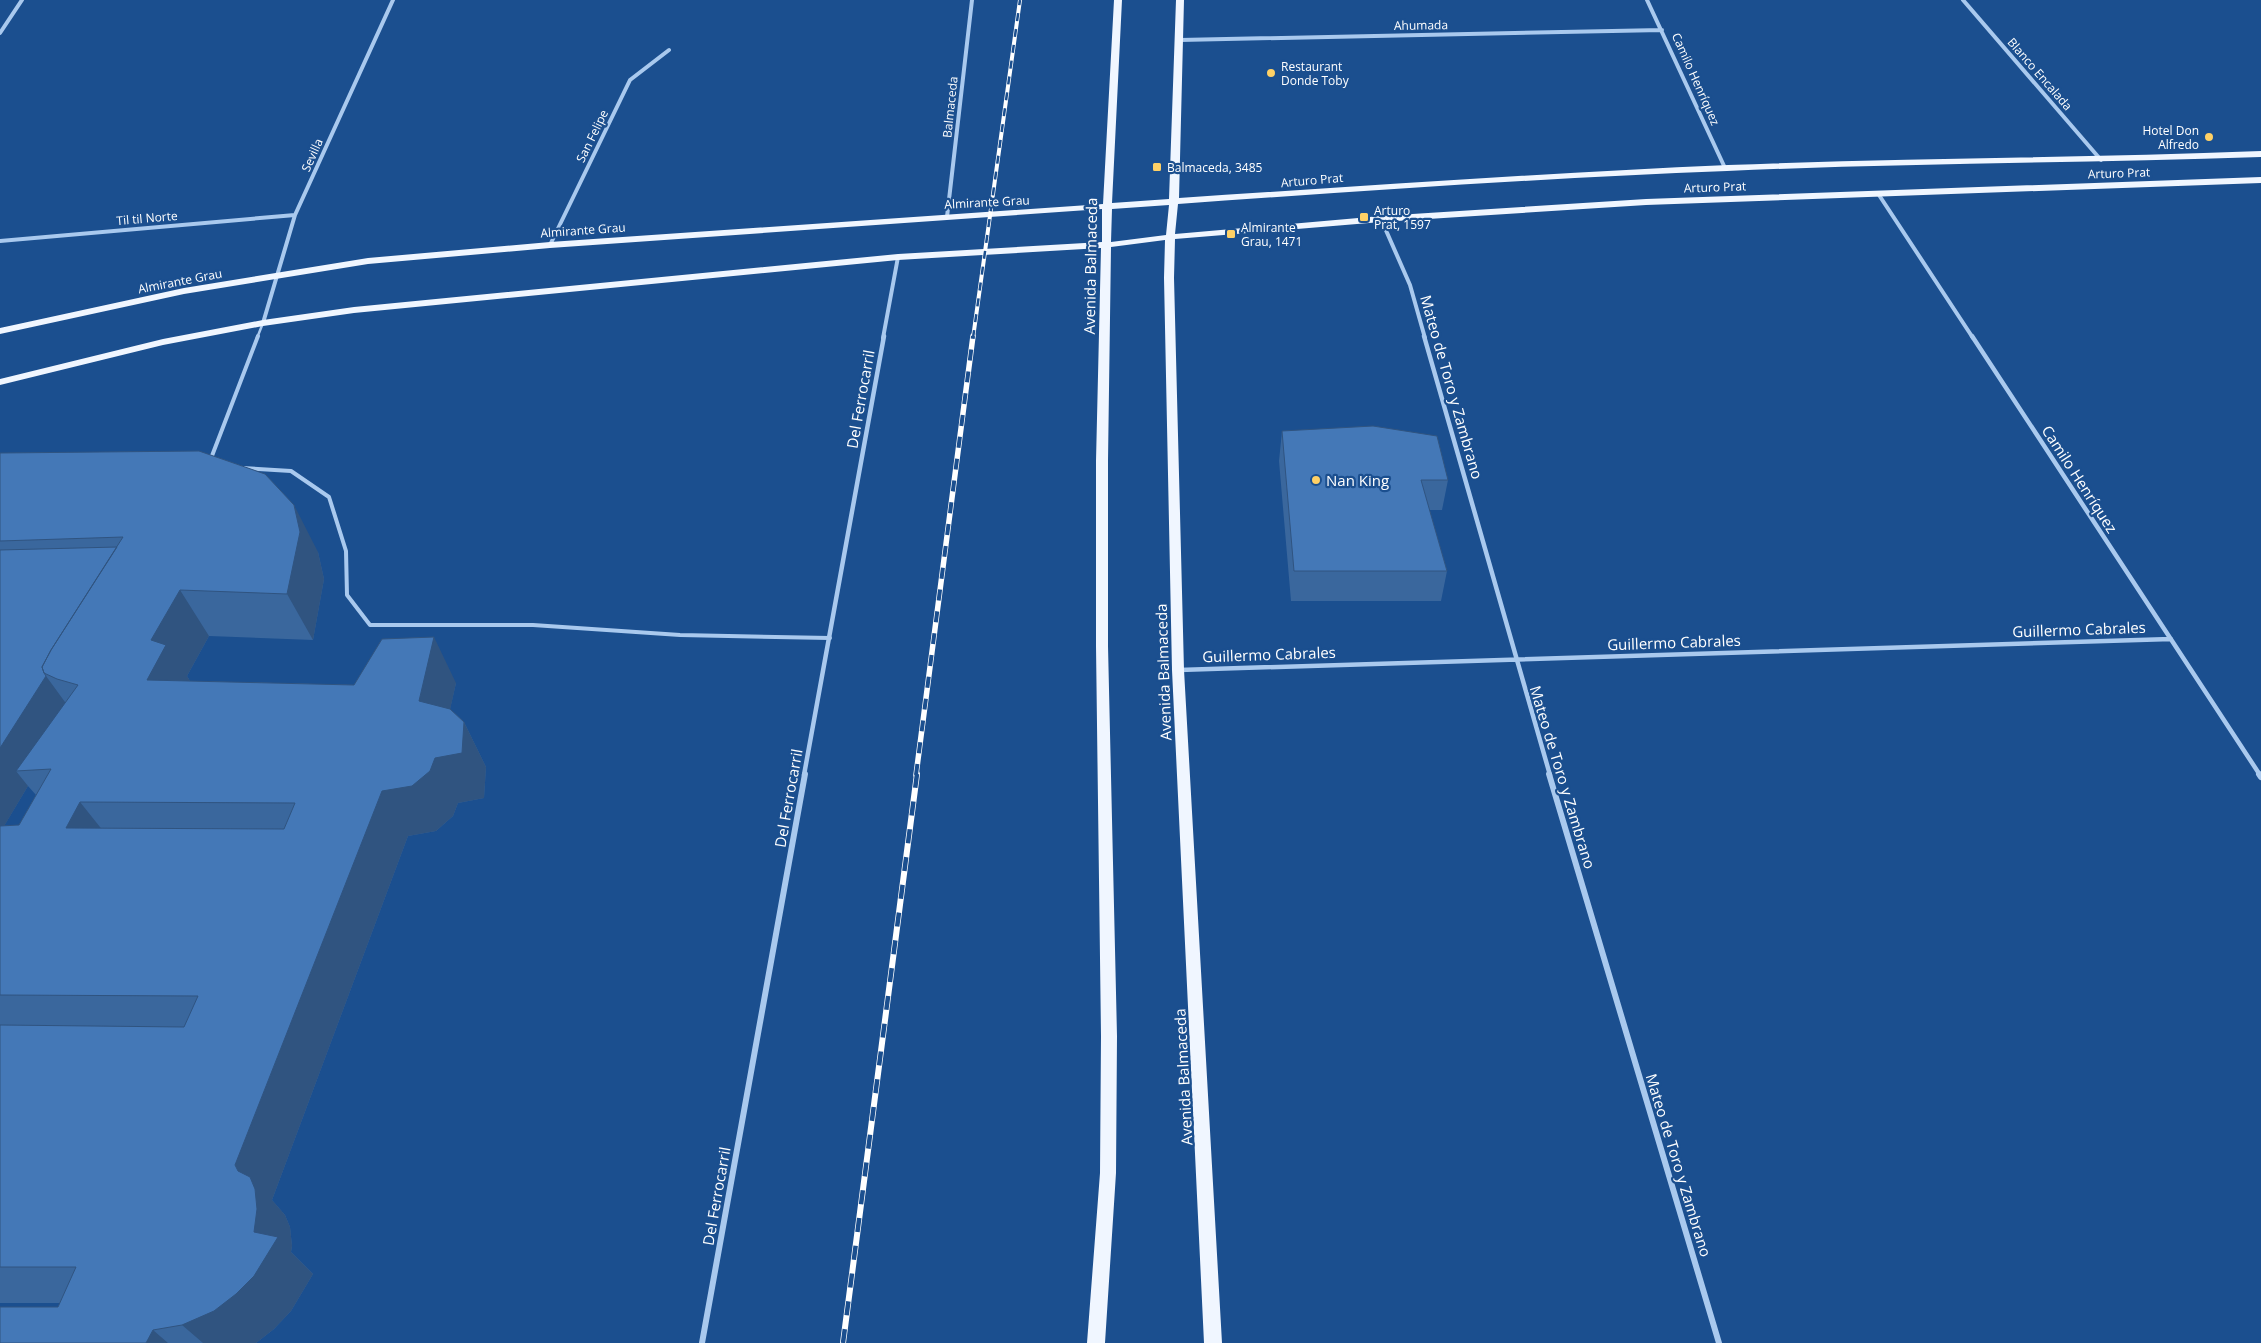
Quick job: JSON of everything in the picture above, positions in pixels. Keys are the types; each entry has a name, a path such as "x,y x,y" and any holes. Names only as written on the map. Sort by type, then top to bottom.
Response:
{"main road":[{"name":"Avenida Balmaceda","path":"1096,1343 1108,1163 1109,1036 1102,646 1106,207 1118,0"},
{"name":"Avenida Balmaceda","path":"1180,0 1174,202 1170,236 1178,670 1213,1343"},
{"name":"Arturo Prat","path":"1174,202 1366,188 1725,168 1863,163 2101,160 2261,154"},
{"name":"Arturo Prat","path":"1170,236 1381,219 1646,202 2261,180"},
{"name":"Almirante Grau","path":"0,332 184,292 368,261 550,245 947,216 1174,202"},
{"path":"0,382 163,342 354,310 898,257 1106,245 1170,236"}],"street":[{"path":"0,33 22,0"},
{"name":"Sevilla","path":"263,324 295,216 393,0"},
{"name":"Balmaceda","path":"947,216 972,0"},
{"name":"Camilo Henríquez","path":"1647,0 1725,168"},
{"name":"Blanco Encalada","path":"1963,0 2101,160"},
{"name":"Ahumada","path":"1180,40 1662,30"},
{"name":"San Felipe","path":"550,245 630,80 670,50"},
{"name":"Camilo Henríquez","path":"1879,194 2261,776"},
{"name":"Til til Norte","path":"0,241 295,216"},
{"name":"Mateo de Toro y Zambrano","path":"1381,219 1410,286 1515,659 1719,1343"},
{"name":"Del Ferrocarril","path":"702,1343 898,257"},
{"name":"Guillermo Cabrales","path":"1178,670 2170,639"}],"lane":[{"path":"218,466 209,465 263,324"},
{"path":"236,467 291,471 329,497 346,550 347,595 370,625 533,625 680,635 830,638"}],"building":[{"path":"1373,426 1437,436 1448,480 1421,480 1447,571 1294,571 1282,431"},
{"path":"199,451 265,474 294,505 300,532 287,594 180,590 151,640 166,645 147,680 354,685 382,639 434,637 419,701 450,709 464,722 462,753 435,758 430,771 412,786 382,791 235,1165 238,1171 250,1177 255,1189 257,1209 254,1232 278,1237 254,1276 236,1294 214,1311 182,1325 153,1330 146,1343 0,1343 0,1307 58,1307 76,1267 0,1267 0,1025 184,1027 198,996 0,995 0,826 19,825 51,769 16,771 78,685 44,673 42,667 123,537 0,541 0,453","holes":["80,802 295,803 284,829 66,828"]},
{"path":"117,547 51,650 42,667 46,676 0,748 0,550"}],"railway":[{"path":"973,338 1020,0"},
{"path":"916,775 973,336"},
{"path":"843,1343 917,774"}],"place":[{"name":"Restaurant Donde Toby","path":"1271,73"},
{"name":"Hotel Don Alfredo","path":"2209,137"},
{"name":"Balmaceda, 3485","path":"1157,167"},
{"name":"Arturo Prat, 1597","path":"1364,217"},
{"name":"Almirante Grau, 1471","path":"1231,234"},
{"name":"Nan King","path":"1316,480"}]}
